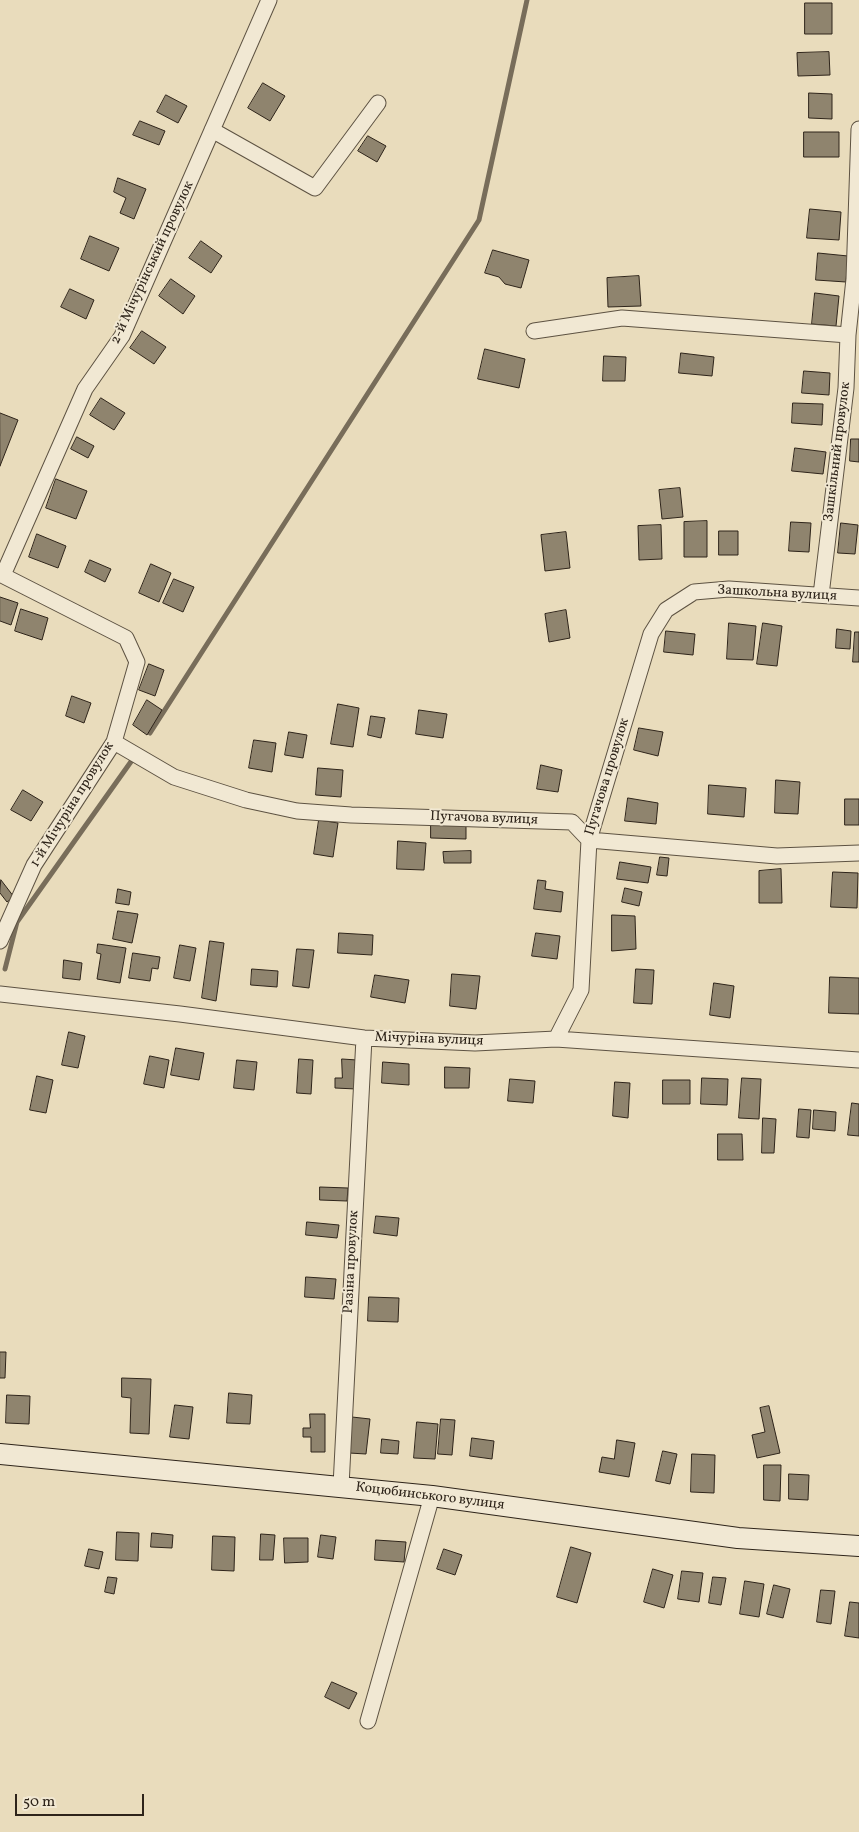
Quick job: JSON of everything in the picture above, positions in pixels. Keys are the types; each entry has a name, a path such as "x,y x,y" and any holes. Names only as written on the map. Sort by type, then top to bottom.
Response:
{"street":[{"name":"2-й Мічурінський провулок","path":"1,574 85,389 122,336 270,0"},
{"path":"212,130 315,188 378,103"},
{"name":"Зашкільний провулок","path":"821,595 846,388 848,335 854,279 859,129"},
{"path":"534,331 622,318 848,335"},
{"name":"1-й Мічуріна провулок","path":"0,941 34,865 114,742 137,662 126,638 1,574"},
{"name":"Зашкольна вулиця","path":"694,592 730,589 859,598"},
{"name":"Пугачова провулок","path":"556,1039 581,990 588,840 651,634 666,610 694,592"},
{"name":"Пугачова вулиця","path":"114,742 174,777 246,800 297,811 351,815 572,822 588,840"},
{"path":"588,840 777,856 859,853"},
{"name":"Мічуріна вулиця","path":"0,994 180,1014 364,1038 475,1043 556,1039 859,1060"},
{"name":"Разіна провулок","path":"341,1486 364,1038"},
{"name":"Коцюбинського вулиця","path":"0,1454 432,1496 738,1538 859,1546"},
{"path":"368,1721 432,1496"}],"building":[{"path":"805,3 832,3 832,34 805,34"},
{"path":"829,52 830,75 798,76 797,53"},
{"path":"263,83 285,96 270,121 248,108"},
{"path":"809,93 832,94 832,119 809,118"},
{"path":"166,95 187,106 178,123 157,112"},
{"path":"140,121 165,131 159,145 133,135"},
{"path":"804,132 839,132 839,157 804,157"},
{"path":"368,136 386,146 377,162 358,151"},
{"path":"118,178 146,189 134,219 120,213 126,198 114,192"},
{"path":"810,209 841,212 839,240 807,238"},
{"path":"90,236 119,248 109,271 81,259"},
{"path":"201,241 222,256 211,273 189,258"},
{"path":"493,250 529,260 521,288 505,284 499,277 485,273"},
{"path":"818,253 848,256 846,282 816,280"},
{"path":"639,276 641,306 608,307 607,278"},
{"path":"171,279 195,296 183,314 159,296"},
{"path":"70,289 94,300 86,319 61,307"},
{"path":"815,293 839,296 836,326 812,324"},
{"path":"142,331 166,347 154,364 130,348"},
{"path":"485,349 525,359 519,388 478,379"},
{"path":"681,353 714,357 712,376 679,373"},
{"path":"604,356 626,357 625,381 603,381"},
{"path":"804,371 830,373 829,395 802,393"},
{"path":"101,398 125,413 114,430 90,415"},
{"path":"793,403 823,404 822,425 792,423"},
{"path":"0,413 18,420 0,466"},
{"path":"77,437 94,446 88,458 71,449"},
{"path":"851,439 859,439 859,462 850,461"},
{"path":"795,448 826,452 823,474 792,471"},
{"path":"56,479 87,491 76,519 46,508"},
{"path":"680,488 683,517 662,519 659,490"},
{"path":"707,521 707,557 684,557 684,522"},
{"path":"791,522 811,523 809,552 789,551"},
{"path":"841,523 858,525 855,554 838,553"},
{"path":"661,525 662,559 639,560 638,526"},
{"path":"719,531 738,531 738,555 719,555"},
{"path":"566,532 570,568 545,571 541,535"},
{"path":"37,534 66,546 58,568 29,557"},
{"path":"90,560 111,569 105,582 85,572"},
{"path":"151,564 171,573 159,602 139,593"},
{"path":"174,579 194,587 183,612 163,603"},
{"path":"0,597 18,603 11,625 0,621"},
{"path":"21,609 48,618 42,640 15,631"},
{"path":"566,610 570,638 549,642 545,614"},
{"path":"729,623 756,626 753,660 727,659"},
{"path":"763,623 782,626 777,666 757,664"},
{"path":"837,629 851,631 850,649 836,648"},
{"path":"666,631 695,634 693,655 664,652"},
{"path":"855,632 859,632 859,662 853,662"},
{"path":"149,664 164,670 155,696 139,690"},
{"path":"72,696 91,703 84,723 66,716"},
{"path":"147,700 162,710 147,735 133,725"},
{"path":"338,704 359,708 353,747 331,744"},
{"path":"419,710 447,714 443,738 416,734"},
{"path":"371,716 385,718 381,738 368,735"},
{"path":"639,728 663,732 658,756 634,750"},
{"path":"289,732 307,735 303,758 285,755"},
{"path":"254,740 276,743 272,772 249,768"},
{"path":"541,765 562,770 558,792 537,789"},
{"path":"318,768 343,770 341,797 316,795"},
{"path":"776,780 800,782 798,814 775,813"},
{"path":"709,785 746,788 744,817 708,814"},
{"path":"23,790 43,802 31,821 11,810"},
{"path":"628,798 658,803 656,824 625,821"},
{"path":"845,799 859,799 859,825 845,825"},
{"path":"319,820 338,823 333,857 314,854"},
{"path":"431,823 466,824 466,839 431,838"},
{"path":"398,841 426,843 424,870 397,869"},
{"path":"471,851 471,863 444,863 443,852"},
{"path":"660,857 669,858 667,876 657,875"},
{"path":"620,862 651,867 648,883 617,879"},
{"path":"781,869 782,903 759,903 759,871"},
{"path":"833,872 858,873 857,908 831,907"},
{"path":"1,880 14,897 7,902 0,893"},
{"path":"538,880 546,881 545,889 563,892 561,912 534,909"},
{"path":"625,888 642,892 639,906 622,902"},
{"path":"118,889 131,892 129,905 116,903"},
{"path":"118,911 138,914 132,943 113,939"},
{"path":"612,915 635,916 636,949 612,951"},
{"path":"339,933 373,935 372,955 338,953"},
{"path":"536,933 560,936 557,959 532,956"},
{"path":"210,941 224,943 216,1001 202,998"},
{"path":"98,944 126,948 120,983 97,979 101,954 97,953"},
{"path":"180,945 196,948 190,981 174,978"},
{"path":"297,949 314,950 309,988 293,986"},
{"path":"133,953 160,957 158,969 152,968 150,981 129,978"},
{"path":"64,960 82,963 80,980 63,978"},
{"path":"252,969 278,971 277,987 251,985"},
{"path":"636,969 654,970 652,1004 634,1003"},
{"path":"452,974 480,976 476,1009 450,1006"},
{"path":"375,975 409,980 405,1003 371,997"},
{"path":"830,977 859,978 859,1014 829,1013"},
{"path":"714,983 734,986 730,1018 710,1015"},
{"path":"69,1032 85,1036 78,1068 62,1065"},
{"path":"176,1048 204,1053 199,1080 171,1075"},
{"path":"150,1056 169,1060 164,1088 144,1084"},
{"path":"299,1059 313,1060 311,1094 297,1093"},
{"path":"342,1059 357,1060 356,1089 335,1088 335,1078 342,1078"},
{"path":"237,1060 257,1062 254,1090 234,1088"},
{"path":"383,1062 409,1064 409,1085 382,1083"},
{"path":"445,1067 470,1068 469,1088 445,1088"},
{"path":"37,1076 53,1080 46,1113 30,1110"},
{"path":"702,1078 728,1079 727,1105 701,1104"},
{"path":"742,1078 761,1079 759,1119 739,1118"},
{"path":"510,1079 535,1081 533,1103 508,1101"},
{"path":"663,1080 690,1080 690,1104 663,1104"},
{"path":"615,1082 630,1083 628,1118 613,1116"},
{"path":"852,1103 859,1104 859,1136 848,1135"},
{"path":"799,1109 811,1110 809,1138 797,1137"},
{"path":"814,1110 836,1112 835,1131 813,1129"},
{"path":"763,1118 776,1119 774,1153 762,1153"},
{"path":"718,1134 742,1134 743,1160 718,1160"},
{"path":"320,1187 348,1188 347,1201 320,1200"},
{"path":"376,1216 399,1218 397,1236 374,1233"},
{"path":"307,1222 339,1225 337,1238 306,1235"},
{"path":"306,1277 336,1279 334,1299 305,1297"},
{"path":"369,1297 399,1298 398,1322 368,1321"},
{"path":"0,1352 6,1352 5,1378 0,1378"},
{"path":"122,1378 151,1379 149,1434 130,1433 131,1398 122,1397"},
{"path":"229,1393 252,1395 250,1424 227,1423"},
{"path":"7,1395 30,1396 29,1424 6,1423"},
{"path":"175,1405 193,1407 189,1439 170,1437"},
{"path":"769,1406 780,1453 757,1458 752,1435 765,1432 760,1408"},
{"path":"310,1414 325,1414 325,1452 311,1452 311,1437 303,1437 303,1428 310,1428"},
{"path":"352,1417 370,1419 366,1454 349,1453"},
{"path":"441,1419 455,1420 452,1455 438,1454"},
{"path":"417,1422 438,1424 435,1459 414,1458"},
{"path":"472,1438 494,1441 492,1459 470,1456"},
{"path":"382,1439 399,1441 398,1454 381,1453"},
{"path":"617,1440 635,1443 629,1477 599,1472 602,1457 614,1459"},
{"path":"663,1451 677,1454 670,1484 656,1481"},
{"path":"692,1454 715,1455 714,1493 691,1492"},
{"path":"764,1465 781,1465 780,1501 764,1500"},
{"path":"789,1474 809,1475 808,1500 789,1499"},
{"path":"117,1532 139,1533 138,1561 116,1560"},
{"path":"152,1533 173,1535 172,1548 151,1547"},
{"path":"261,1534 275,1535 273,1560 260,1560"},
{"path":"321,1535 336,1537 333,1559 318,1557"},
{"path":"213,1536 235,1537 234,1571 212,1570"},
{"path":"284,1538 308,1538 308,1562 285,1563"},
{"path":"376,1540 406,1542 404,1562 375,1560"},
{"path":"571,1547 591,1553 577,1603 557,1597"},
{"path":"89,1549 103,1552 99,1569 85,1566"},
{"path":"444,1549 462,1555 455,1575 437,1569"},
{"path":"653,1569 673,1575 664,1608 644,1602"},
{"path":"682,1571 703,1573 699,1602 678,1599"},
{"path":"108,1577 117,1578 114,1594 105,1592"},
{"path":"713,1577 726,1578 721,1605 709,1603"},
{"path":"745,1581 764,1584 759,1617 740,1614"},
{"path":"774,1585 790,1589 783,1618 767,1614"},
{"path":"821,1590 835,1591 831,1624 817,1622"},
{"path":"850,1602 859,1603 859,1638 845,1636"},
{"path":"332,1682 357,1693 349,1709 325,1697"}],"waterway":[{"path":"150,733 479,220 527,0"},
{"path":"5,969 17,922 135,756"}]}
